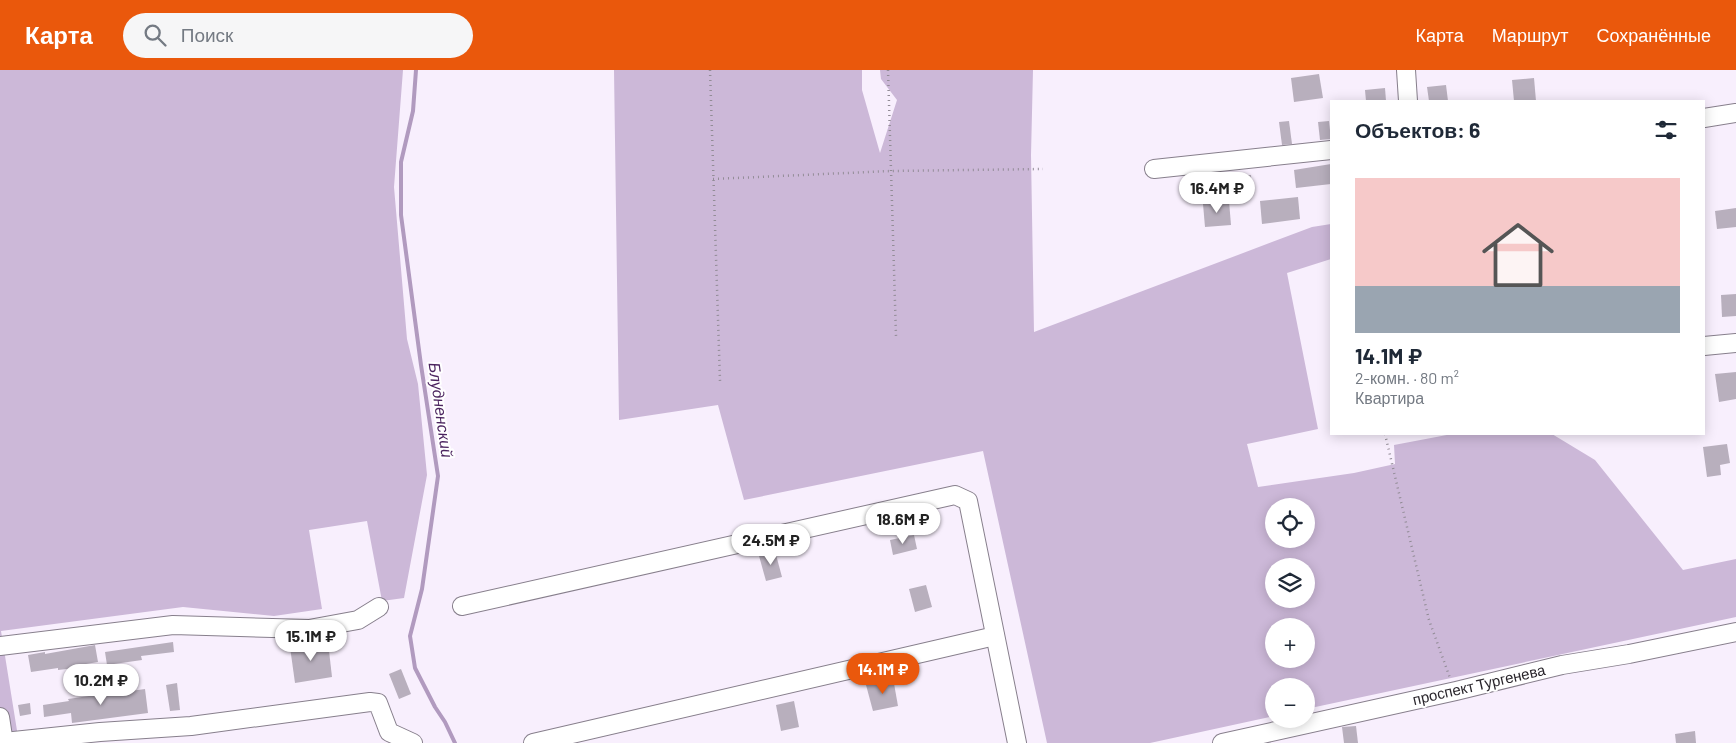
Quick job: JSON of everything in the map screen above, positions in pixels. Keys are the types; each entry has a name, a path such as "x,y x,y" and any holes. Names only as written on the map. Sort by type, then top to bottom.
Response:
{"street":[{"path":"1406,70 1408,100"},
{"path":"1705,118 1736,113"},
{"path":"1154,168 1330,150"},
{"path":"1705,346 1736,343"},
{"path":"462,606 955,495 968,501 1017,743"},
{"path":"0,646 173,624 309,628 358,620 378,607"},
{"name":"проспект Тургенева","path":"1222,743 1456,691 1562,665 1629,654 1736,632"},
{"path":"532,743 995,636"},
{"path":"0,717 4,742 100,732 192,734 370,702 378,703 389,732 413,743"}],"path":[{"path":"710,70 720,381"},
{"path":"888,70 896,336"},
{"path":"713,179 891,171 1043,169"},
{"path":"1385,435 1429,620 1444,665 1456,691"}],"shaded area":[{"path":"0,70 403,70 394,187 407,339 418,384 427,475 404,598 382,601 367,521 309,530 322,609 274,616 183,607 1,631 19,743 0,743"},
{"path":"614,70 862,70 862,90 880,153 897,100 881,79 880,70 1033,70 1031,155 1034,332 1312,227 1330,224 1330,259 1287,273 1318,429 1247,444 1258,487 1354,473 1395,464 1394,445 1447,435 1554,435 1595,460 1683,570 1736,559 1736,617 1315,707 1315,678 1265,678 1265,718 1150,743 1047,743 983,451 744,500 718,405 619,420"}],"building":[{"path":"1319,74 1323,98 1294,102 1291,78"},
{"path":"1534,78 1536,100 1514,100 1512,80"},
{"path":"1446,85 1448,100 1429,100 1427,87"},
{"path":"1385,88 1386,100 1366,100 1365,90"},
{"path":"1289,121 1292,144 1282,145 1279,122"},
{"path":"1329,121 1330,139 1320,140 1318,122"},
{"path":"1330,164 1330,184 1296,188 1294,170"},
{"path":"1240,175 1251,175 1252,195 1241,196"},
{"path":"1298,197 1300,219 1262,224 1260,201"},
{"path":"1229,201 1231,225 1205,227 1203,204"},
{"path":"1736,208 1736,227 1717,229 1715,211"},
{"path":"1736,294 1736,316 1722,317 1721,295"},
{"path":"1736,372 1736,399 1719,402 1715,374"},
{"path":"1727,444 1730,463 1720,465 1721,475 1707,477 1703,447"},
{"path":"914,535 917,549 893,555 890,540"},
{"path":"775,551 782,577 766,581 759,556"},
{"path":"926,585 932,607 915,612 909,589"},
{"path":"173,642 174,652 141,656 142,660 107,665 105,652"},
{"path":"328,642 332,677 295,683 290,647"},
{"path":"95,645 98,662 74,666 75,668 58,670 58,668 31,672 28,655 45,652 45,654"},
{"path":"401,669 411,694 399,699 389,674"},
{"path":"893,678 898,706 873,711 866,685"},
{"path":"177,683 180,710 170,711 166,685"},
{"path":"145,689 148,713 72,723 71,713 44,717 43,705 69,701 68,699"},
{"path":"794,701 799,727 781,731 776,705"},
{"path":"30,703 31,714 20,716 18,705"},
{"path":"1356,726 1358,743 1344,743 1342,727"},
{"path":"1695,731 1696,743 1676,743 1675,734"}],"waterway":[{"name":"Блудненский","path":"416,70 413,111 401,162 401,215 438,476 422,589 410,636 415,668 455,743"}]}
